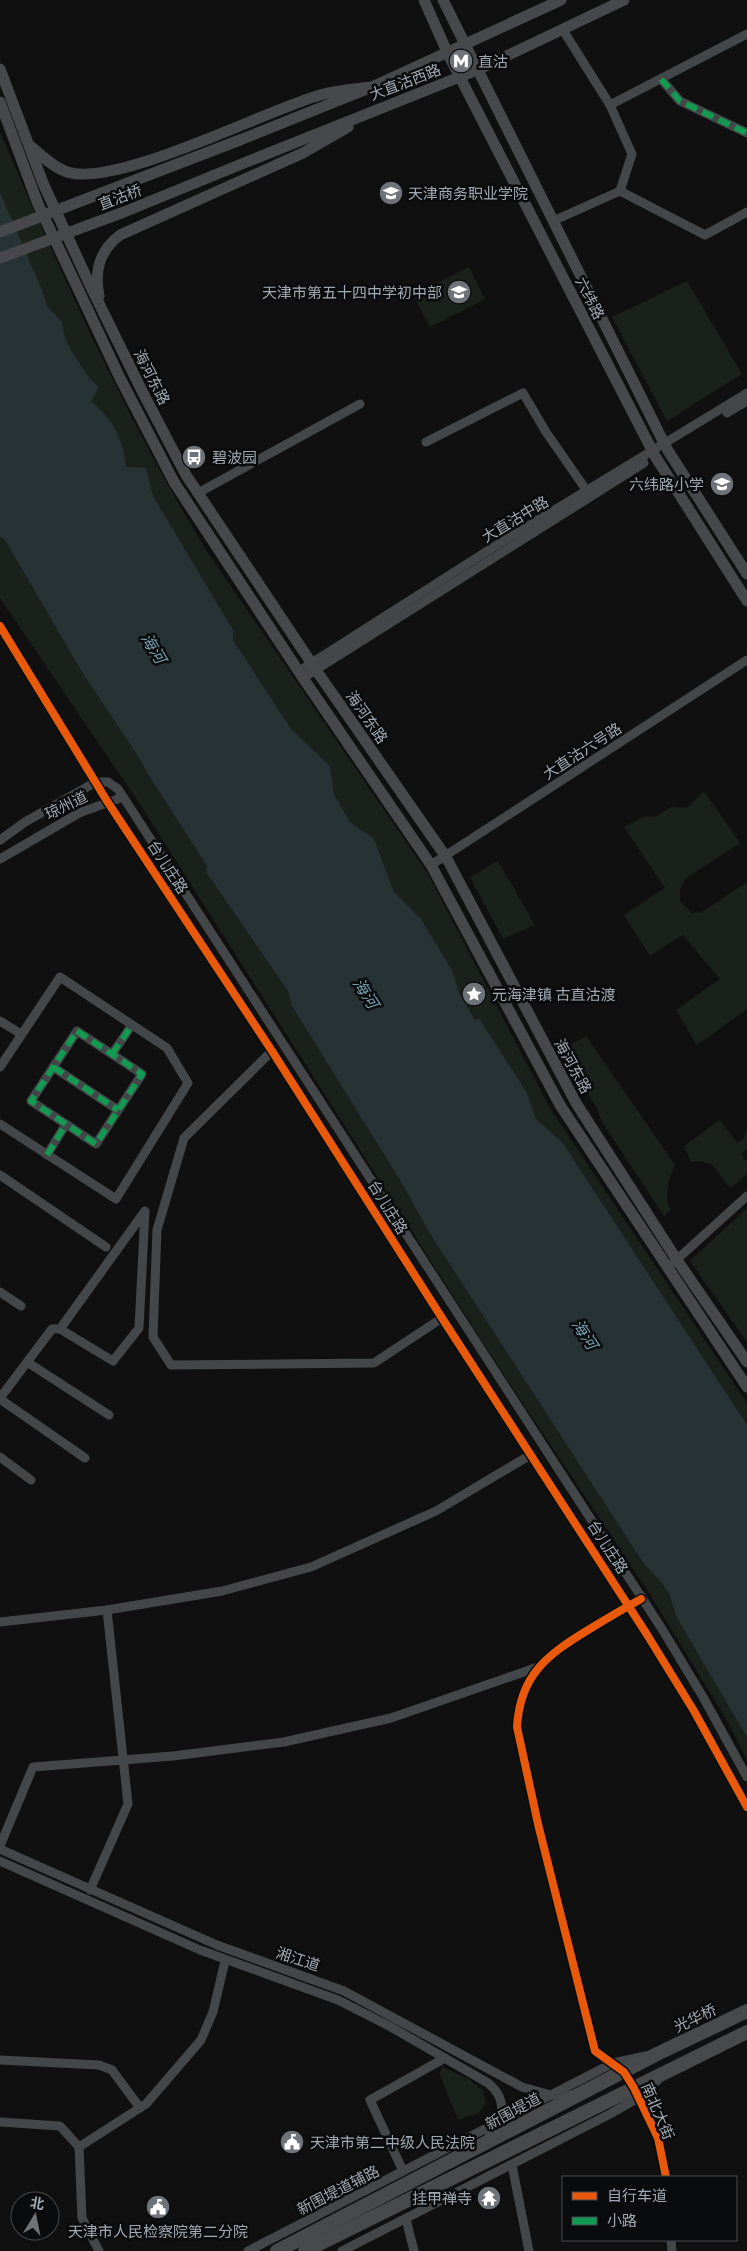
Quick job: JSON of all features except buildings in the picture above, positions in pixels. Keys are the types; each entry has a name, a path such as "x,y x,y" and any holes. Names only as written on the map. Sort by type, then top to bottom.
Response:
{"highway":[{"name":"光华桥","path":"657,2054 747,2011"},
{"path":"305,2251 317,2247 636,2093 668,2072 747,2032"},
{"name":"新围堤道","path":"282,2243 351,2212 484,2144 583,2092 619,2067 657,2054"}],"main road":[{"name":"六纬路","path":"424,0 448,54 653,454 747,601"},
{"name":"六纬路","path":"443,0 666,446 747,574"},
{"name":"大直沽西路","path":"240,140 448,54 561,0"},
{"name":"大直沽西路","path":"249,161 477,70 624,0"},
{"name":"海河东路","path":"0,69 43,183 102,310 143,393 198,493 314,667 446,857 576,1103 677,1260 747,1362"},
{"path":"29,146 52,165 68,172 91,174 117,170 320,95 372,87"},
{"name":"海河东路","path":"0,102 38,204 120,378 174,482 301,675 431,865 560,1105 747,1387"},
{"path":"102,310 97,285 98,263 109,244 120,235 303,153 371,112"},
{"name":"直沽桥","path":"0,232 240,140"},
{"name":"直沽桥","path":"0,258 124,212 249,161"}],"street":[{"path":"553,221 620,191 632,154 610,105 563,30"},
{"path":"610,105 747,34"},
{"path":"661,79 680,101 747,133"},
{"path":"620,191 705,235 747,212"},
{"path":"426,442 523,393 546,432 589,494"},
{"name":"大直沽中路","path":"301,675 747,394"},
{"name":"大直沽中路","path":"666,446 747,401"},
{"path":"198,493 360,404"},
{"name":"台儿庄路","path":"0,626 107,801 272,1051 629,1606 694,1711 747,1807"},
{"name":"大直沽六号路","path":"431,865 747,660"},
{"name":"琼州道","path":"0,840 32,818 96,782 113,784 123,797 79,812 0,858"},
{"name":"台儿庄路","path":"123,797 281,1038 642,1599 703,1697 747,1777"},
{"path":"0,1067 60,977 167,1048 188,1083 116,1200 0,1124"},
{"path":"0,1021 21,1034"},
{"path":"112,1054 132,1025"},
{"path":"77,1031 142,1074 96,1144 31,1101 53,1067 77,1031"},
{"path":"272,1051 184,1138 157,1230 153,1337 171,1364 374,1363 442,1318"},
{"path":"53,1067 118,1110"},
{"path":"47,1155 66,1124"},
{"path":"0,1175 106,1247"},
{"path":"667,1268 747,1196"},
{"path":"60,1329 145,1212 139,1328 114,1361 60,1329 52,1329 0,1399 85,1458"},
{"path":"0,1292 20,1306"},
{"path":"27,1362 109,1415"},
{"path":"0,1622 107,1610 222,1591 311,1567 436,1511 532,1454"},
{"path":"0,1456 30,1480"},
{"path":"0,1847 32,1767 173,1756 284,1742 391,1718 538,1666 558,1648 642,1599"},
{"path":"90,1890 128,1804 107,1610"},
{"name":"南北大街","path":"538,1666 526,1685 518,1713 517,1727 521,1753 592,2040 595,2051 603,2059 619,2067 636,2093 658,2138 666,2176"},
{"name":"湘江道","path":"0,1847 90,1890 217,1945 344,1991 522,2087 552,2095 564,2096 583,2092"},
{"name":"湘江道","path":"0,1860 225,1960 338,2000 444,2058 495,2088 502,2103 498,2123 484,2144"},
{"path":"79,2147 140,2108 182,2066 202,2040 213,2012 225,1960"},
{"path":"403,2171 370,2100 444,2058"},
{"path":"0,2060 99,2065 112,2070 140,2108"},
{"name":"新围堤道辅路","path":"248,2251 282,2243 380,2183 552,2095 619,2067"},
{"path":"342,2251 610,2114 636,2093"},
{"path":"0,2122 60,2126 79,2147 82,2218 99,2251"},
{"path":"512,2165 529,2251"},
{"path":"351,2212 380,2183"},
{"path":"406,2219 414,2251"}],"shaded area":[{"path":"0,132 96,346 178,503 208,553 428,874 550,1108 747,1403 747,1760 729,1724 648,1591 492,1357 141,806 0,598"},
{"path":"469,267 485,299 430,327 413,295"},
{"path":"687,281 742,374 667,421 612,317"},
{"path":"704,791 740,843 686,878 680,889 680,901 692,913 702,912 747,882 747,1009 697,1045 676,1010 720,979 683,935 650,956 624,915 665,888 624,827 643,817 657,816 671,807 687,808"},
{"path":"498,861 535,925 503,939 470,877"},
{"path":"586,1036 675,1165 667,1193 671,1210 664,1216 602,1122 596,1107 561,1050"},
{"path":"720,1120 737,1143 745,1137 747,1125 747,1148 741,1154 747,1162 747,1174 732,1187 727,1185 713,1165 699,1161 691,1162 684,1146"},
{"path":"747,1208 747,1342 690,1261"},
{"path":"443,2067 469,2079 483,2091 486,2103 479,2113 458,2120 439,2073"}],"water":[{"name":"海河","path":"0,192 47,306 62,322 65,338 72,352 90,379 99,387 91,401 116,430 125,457 126,467 146,468 153,496 233,630 233,640 291,729 330,766 334,794 350,822 374,839 394,892 421,919 453,972 458,991 475,1020 479,1018 527,1093 536,1119 562,1142 747,1425 747,1737 677,1618 669,1593 644,1564 429,1232 403,1185 292,1006 288,991 206,872 207,866 138,756 82,672 5,540 0,537"}],"marked path":[{"path":"661,79 680,101 747,133"},
{"path":"112,1054 132,1025"},
{"path":"77,1031 142,1074 96,1144 31,1101 77,1031"},
{"path":"53,1067 118,1110"},
{"path":"47,1155 66,1124"}],"cycle path":[{"path":"0,626 107,801 272,1051 646,1633 694,1711 747,1807"},
{"path":"641,1599 573,1639 538,1668 524,1693 519,1709 517,1727 538,1824 595,2051 624,2072 634,2088 658,2138 666,2176"}],"place":[{"name":"直沽","path":"461,61"},
{"name":"天津商务职业学院","path":"391,193"},
{"name":"天津市第五十四中学初中部","path":"459,292"},
{"name":"碧波园","path":"194,457"},
{"name":"六纬路小学","path":"722,484"},
{"name":"元海津镇 古直沽渡","path":"474,994"},
{"name":"天津市第二中级人民法院","path":"292,2142"},
{"name":"挂甲禅寺","path":"489,2198"},
{"name":"天津市人民检察院第二分院","path":"158,2207"}]}
